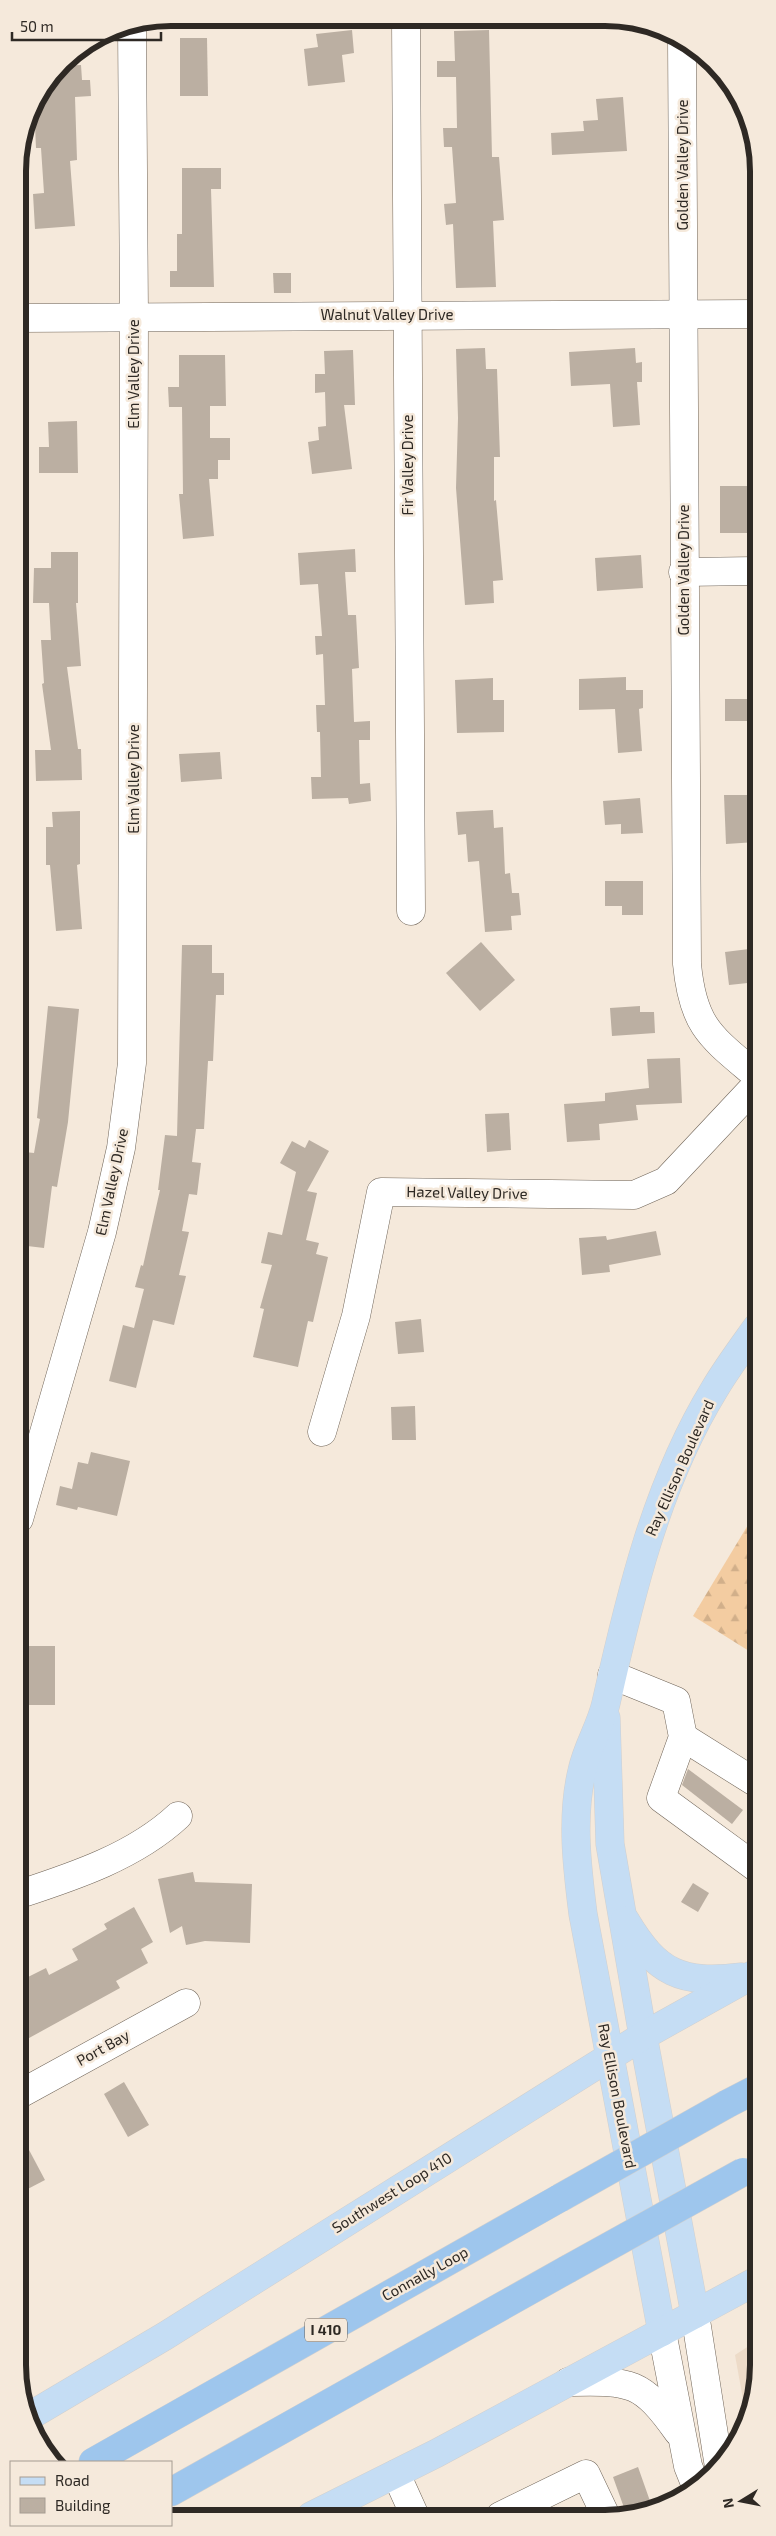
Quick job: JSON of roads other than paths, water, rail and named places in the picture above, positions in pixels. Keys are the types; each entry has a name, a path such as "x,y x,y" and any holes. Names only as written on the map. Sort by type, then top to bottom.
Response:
{"highway":[{"name":"Connally Loop","path":"95,2461 749,2093"},
{"path":"172,2491 749,2169"}],"main road":[{"name":"Ray Ellison Boulevard","path":"662,2332 583,1914 577,1864 577,1816 582,1770 606,1706 635,1584 658,1508 692,1432 714,1390 749,1339"},
{"name":"Ray Ellison Boulevard","path":"606,1706 610,1844 642,2036 695,2314"},
{"path":"620,1912 639,1944 658,1963 675,1973 691,1979 710,1981 749,1975"},
{"name":"Southwest Loop 410","path":"34,2413 165,2336 642,2036 749,1977"},
{"path":"324,2510 396,2474 749,2285"}],"street":[{"name":"Fir Valley Drive","path":"406,26 411,911"},
{"name":"Elm Valley Drive","path":"26,1493 102,1232 121,1148 132,1063 134,316 132,31"},
{"name":"Golden Valley Drive","path":"682,49 683,572 687,964 690,994 700,1020 719,1044 750,1070"},
{"name":"Walnut Valley Drive","path":"27,318 750,314"},
{"path":"683,572 750,572"},
{"name":"Hazel Valley Drive","path":"322,1432 356,1316 380,1192 634,1195 666,1181 750,1092"},
{"path":"612,1675 676,1701 683,1737 661,1798 749,1863"},
{"path":"683,1737 749,1779"},
{"path":"26,1892 107,1861 161,1830 178,1816"},
{"name":"Port Bay","path":"26,2091 186,2003"},
{"name":"Ray Ellison Boulevard","path":"695,2314 717,2456"},
{"name":"Ray Ellison Boulevard","path":"662,2332 682,2438 688,2466 693,2480"},
{"path":"568,2382 614,2381 641,2390 661,2409 682,2438"},
{"path":"396,2474 412,2510"},
{"path":"512,2510 586,2474 603,2510"}]}
